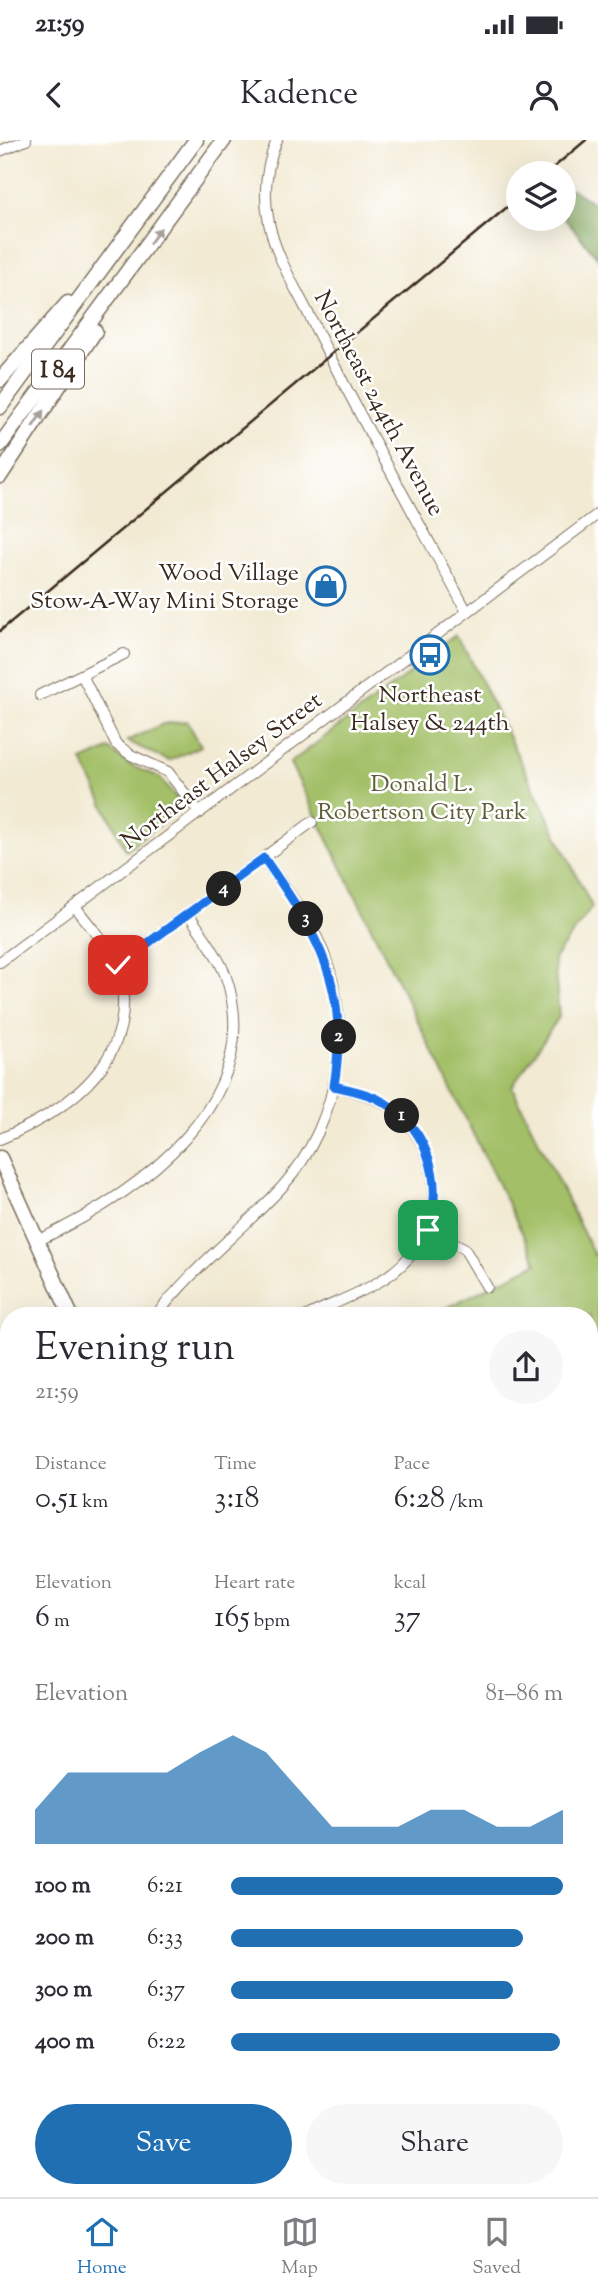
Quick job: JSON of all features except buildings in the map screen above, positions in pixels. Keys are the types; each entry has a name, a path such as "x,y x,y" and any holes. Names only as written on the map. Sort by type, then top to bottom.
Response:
{"highway":[{"name":"I 84","path":"0,407 196,140"},
{"name":"I 84","path":"0,445 225,140"},
{"path":"0,380 58,313 101,270"},
{"path":"0,476 89,342 115,292"},
{"path":"0,1158 67,1307"}],"street":[{"path":"0,151 26,140"},
{"name":"Northeast 244th Avenue","path":"277,140 266,180 266,209 277,247 319,335 467,612"},
{"name":"Northeast Halsey Street","path":"0,962 598,514"},
{"path":"40,695 124,654"},
{"path":"82,675 116,744 131,755 168,772 200,813"},
{"path":"118,965 312,822"},
{"path":"163,1307 175,1291 284,1185 319,1130 334,1086 338,1022 327,964 305,918 264,858"},
{"path":"0,1139 33,1124 62,1106 105,1065 115,1045 121,1021 118,965 75,906"},
{"path":"37,1241 103,1208 147,1176 187,1136 219,1086 233,1038 232,1001 218,960 189,915"},
{"path":"324,1307 396,1270 428,1230 432,1217 434,1179 429,1156 415,1130 387,1104 334,1086"},
{"path":"428,1230 464,1248 487,1287"}],"green space":[{"path":"576,192 598,206 598,258 575,231"},
{"name":"Donald L. Robertson City Park","path":"459,636 592,907 554,959 559,1017 512,1087 594,1255 598,1254 598,1307 448,1307 537,1263 290,763"},
{"path":"187,721 201,746 169,761 127,741 163,724"},
{"path":"109,749 129,765 159,777 181,803 177,811 126,850 82,761"}],"railway":[{"path":"561,161 586,140"},
{"path":"0,631 506,208"}],"place":[{"name":"Wood Village Stow-A-Way Mini Storage","path":"326,586"},
{"name":"Northeast Halsey & 244th","path":"430,655"}],"route":[{"path":"118,965 148,946 264,858 316,937 330,975 336,998 339,1029 334,1086 376,1098 387,1104 415,1130 429,1156 434,1193 428,1230"}]}
